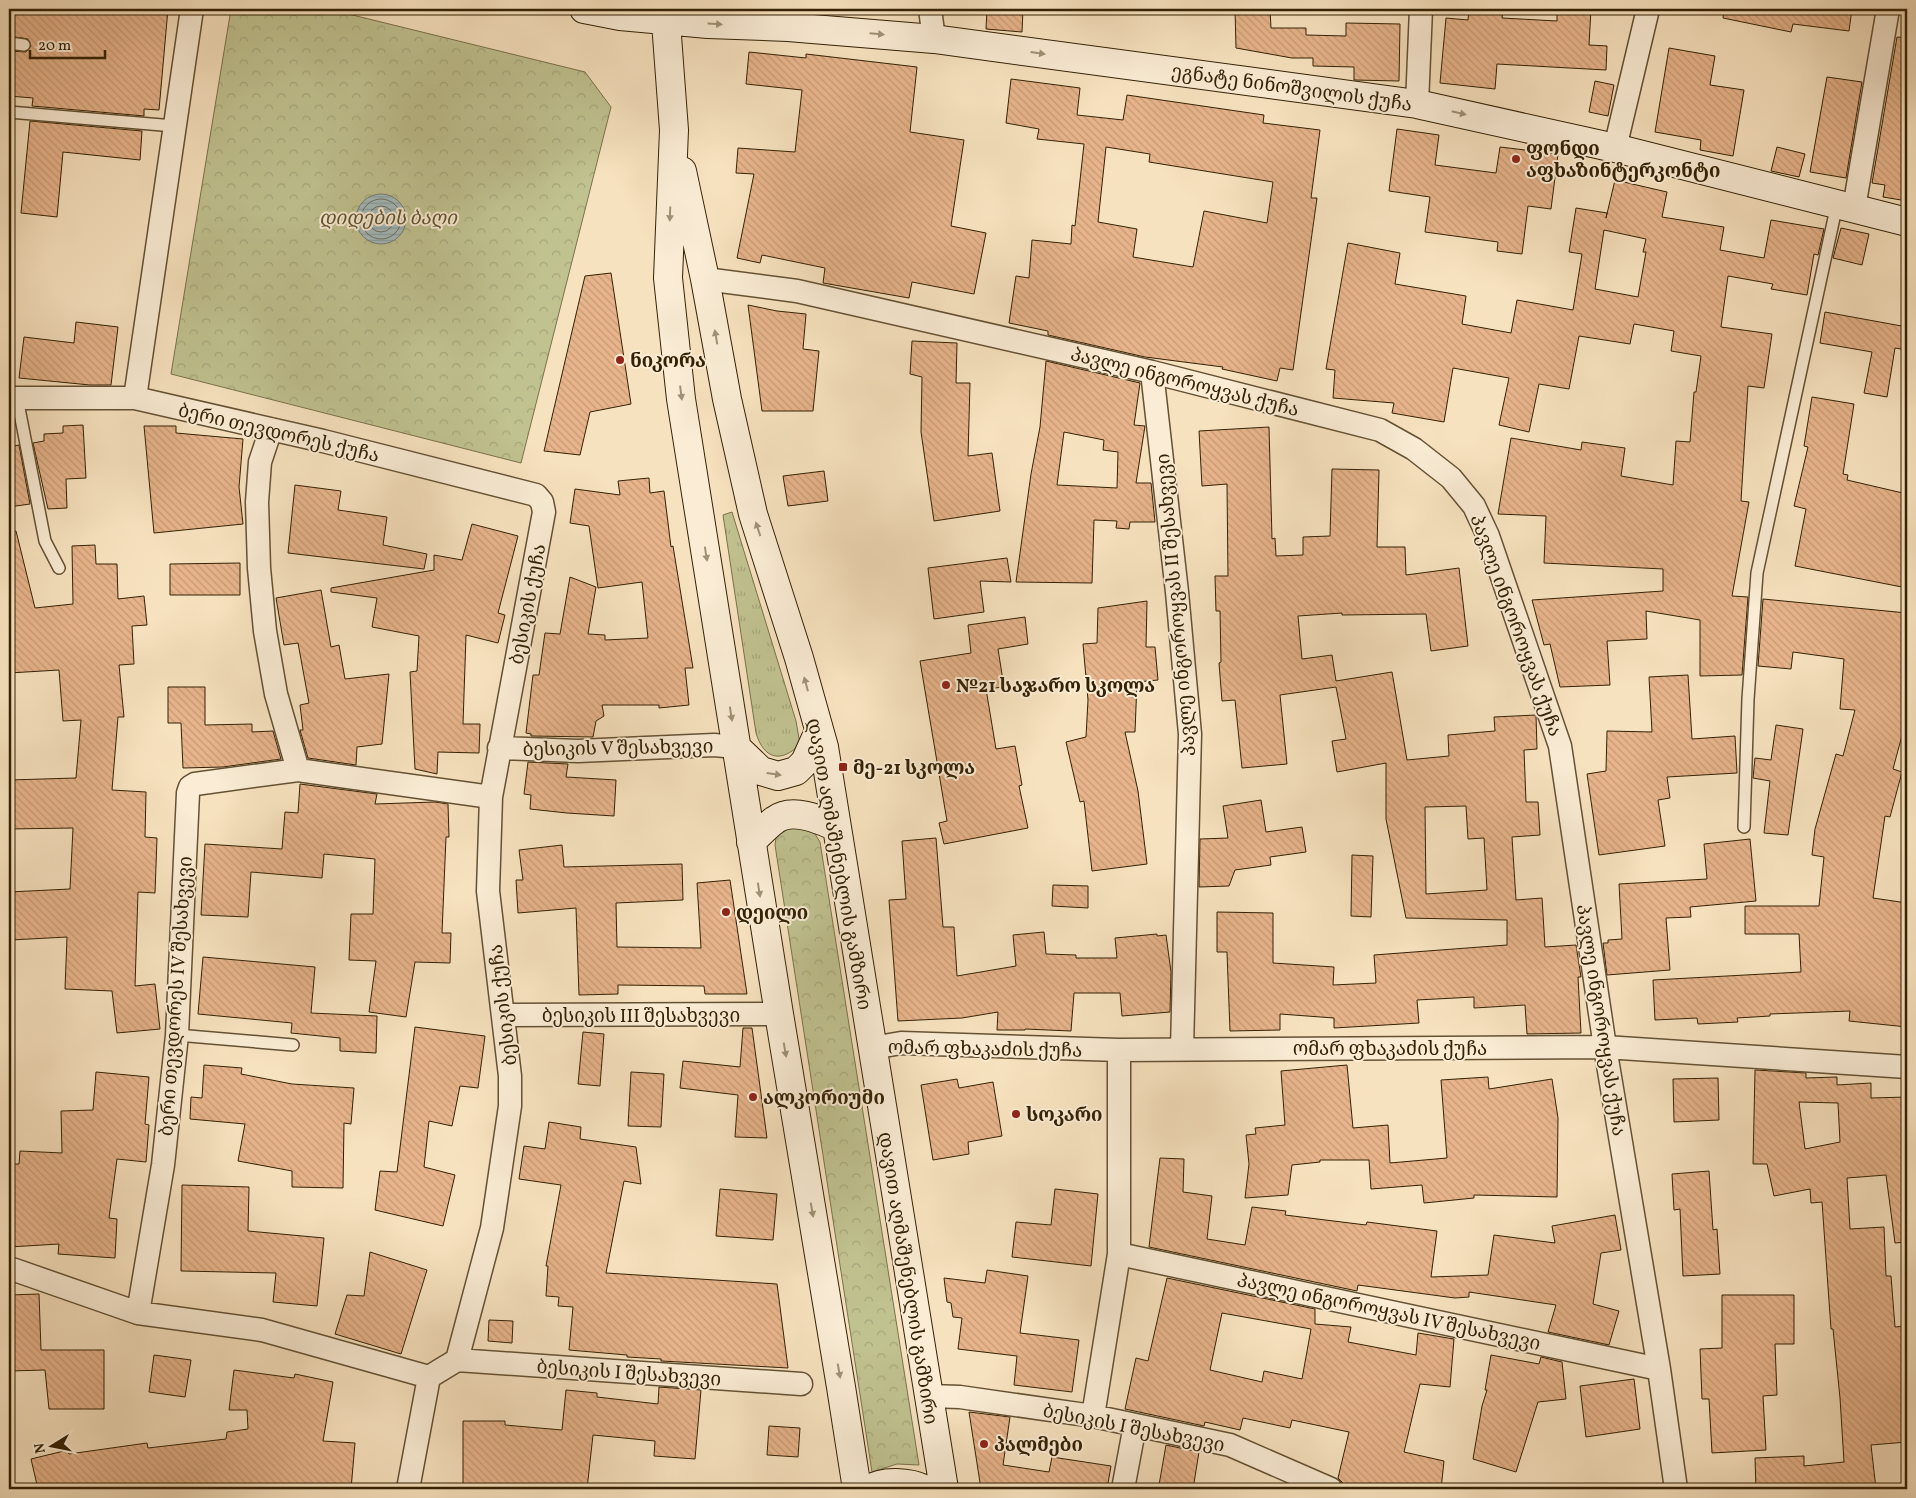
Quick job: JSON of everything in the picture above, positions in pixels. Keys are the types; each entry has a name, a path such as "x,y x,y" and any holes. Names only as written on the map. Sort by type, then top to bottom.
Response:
{"main road":[{"name":"ეგნატე ნინოშვილის ქუჩა","path":"584,9 620,16 666,14 708,24 788,27 934,39 1417,104 1615,148 1907,222"},
{"name":"დავით აღმაშენებლის გამზირი","path":"666,14 674,130 668,278 681,399 751,842 857,1489"},
{"name":"დავით აღმაშენებლის გამზირი","path":"674,130 705,279 727,399 753,514 799,658 824,747 944,1489"},
{"path":"736,747 761,771 778,776 796,771 805,762 819,732"},
{"path":"751,842 776,818 796,814 816,818 836,827"},
{"path":"870,1489 874,1486 896,1483 924,1489"}],"street":[{"path":"135,398 192,9"},
{"path":"930,9 934,39"},
{"path":"1417,104 1421,9"},
{"path":"1615,148 1648,9"},
{"path":"1846,206 1888,9"},
{"name":"პავლე ინგოროყვას ქუჩა","path":"705,279 797,291 1152,372 1380,430 1414,449 1451,478 1474,506 1488,536 1560,746 1604,1047 1659,1368 1676,1489"},
{"name":"პავლე ინგოროყვას II შესახვევი","path":"1152,372 1177,592 1190,734 1182,1049"},
{"name":"ბერი თევდორეს ქუჩა","path":"13,398 135,398 271,429 536,495 542,502"},
{"path":"271,429 260,462 257,502 259,568 265,631 276,694 298,770"},
{"name":"ბესიკის ქუჩა","path":"457,1360 492,1228 510,1106 510,1076 504,1015 488,891 491,797 544,512 542,502"},
{"name":"ბესიკის V შესახვევი","path":"500,748 578,750 714,745 736,747"},
{"name":"ბერი თევდორეს IV შესახვევი","path":"138,1313 163,1165 177,1035 188,793 190,787 195,784 298,770 491,797"},
{"name":"ბესიკის III შესახვევი","path":"504,1015 779,1014"},
{"name":"ომარ ფხაკაძის ქუჩა","path":"872,1048 900,1043 1120,1050 1604,1047 1907,1067"},
{"path":"1093,1416 1119,1254 1120,1050"},
{"name":"პავლე ინგოროყვას IV შესახვევი","path":"1119,1254 1659,1368"},
{"path":"9,1268 138,1313 262,1330 429,1377 457,1360"},
{"name":"ბესიკის I შესახვევი","path":"457,1360 801,1384"},
{"path":"408,1489 429,1377"},
{"name":"ბესიკის I შესახვევი","path":"929,1396 960,1397 1093,1416 1230,1445 1331,1489"},
{"path":"1123,1489 1134,1425"}],"lane":[{"path":"9,43 24,45"},
{"path":"9,112 174,126"},
{"path":"1744,827 1748,700 1757,573 1846,206"},
{"path":"13,398 45,541 59,568"},
{"path":"177,1035 293,1045"}],"green space":[{"name":"დიდების ბაღი","path":"231,9 328,9 585,72 611,107 521,463 171,374"},
{"path":"732,512 796,721 800,744 787,754 780,756 774,756 764,749 756,733 723,515"},
{"path":"804,826 815,834 820,842 919,1465 897,1464 872,1472 775,845 776,838 784,829"}],"water":[{"path":"381,194 390,196 401,205 406,219 404,228 395,239 381,244 372,242 361,233 356,219 358,210 367,199"}],"building":[{"path":"9,9 168,9 159,110 144,109 144,116 32,106 33,98 9,96 9,51 26,52 31,46 28,39 9,36"},
{"path":"987,9 1023,9 1022,32 986,29"},
{"path":"1235,9 1270,9 1271,28 1306,28 1306,35 1346,36 1346,23 1400,24 1399,81 1354,80 1354,67 1313,66 1313,58 1292,58 1236,48"},
{"path":"1469,9 1503,12 1502,18 1557,21 1557,9 1591,9 1589,45 1607,46 1606,70 1497,64 1495,89 1440,83 1446,18 1468,20"},
{"path":"1724,9 1852,9 1849,31 1793,24 1791,32 1723,18"},
{"path":"1897,37 1907,38 1907,201 1883,197 1885,185 1872,183"},
{"path":"1669,48 1715,56 1710,85 1744,90 1733,156 1700,150 1701,140 1655,132"},
{"path":"749,52 806,58 806,54 917,67 910,132 964,140 951,226 986,233 974,294 912,282 909,298 823,283 825,268 762,255 760,263 737,258 754,174 736,173 738,148 795,152 802,90 746,84"},
{"path":"1827,77 1862,82 1846,178 1810,172"},
{"path":"1011,79 1080,88 1077,115 1123,120 1127,95 1264,115 1263,123 1320,130 1311,198 1317,198 1293,370 1280,368 1277,381 1222,369 1223,367 1145,357 1048,335 1048,331 1009,323 1016,276 1029,278 1032,240 1071,244 1072,225 1075,226 1084,144 1037,139 1039,129 1006,123","holes":["1106,147 1150,154 1149,162 1273,182 1267,223 1204,211 1193,267 1133,257 1137,229 1098,222"]},
{"path":"1595,81 1614,85 1608,116 1589,112"},
{"path":"30,121 142,131 140,160 63,152 57,217 21,213"},
{"path":"1397,129 1439,135 1435,165 1496,173 1500,147 1558,154 1551,209 1528,206 1522,254 1497,251 1498,242 1425,232 1430,197 1389,191"},
{"path":"1777,147 1805,154 1799,177 1771,171"},
{"path":"1615,180 1667,192 1662,217 1724,227 1720,250 1764,258 1771,220 1824,229 1818,255 1814,254 1807,295 1771,289 1773,284 1728,276 1721,327 1772,334 1764,388 1748,386 1741,501 1749,502 1732,596 1748,597 1742,675 1700,676 1700,620 1646,611 1647,639 1607,641 1610,685 1560,687 1550,644 1544,645 1532,600 1663,591 1663,569 1544,563 1546,516 1498,514 1511,438 1581,450 1582,442 1625,448 1621,476 1673,485 1676,441 1690,442 1694,392 1696,392 1701,356 1671,351 1674,331 1634,324 1630,344 1579,336 1569,389 1539,384 1529,432 1499,425 1509,378 1453,368 1444,422 1392,413 1394,403 1333,398 1335,370 1326,369 1348,243 1400,253 1395,284 1466,296 1462,324 1511,333 1517,300 1573,310 1582,254 1569,252 1576,208 1607,213 1606,218","holes":["1604,230 1646,239 1643,252 1646,252 1638,297 1595,289"]},
{"path":"1841,228 1869,234 1862,265 1833,258"},
{"path":"611,273 631,404 590,412 580,455 544,451 585,276"},
{"path":"748,305 806,314 803,349 819,351 813,411 762,411"},
{"path":"1825,312 1907,327 1907,350 1895,348 1887,397 1864,393 1872,352 1820,343"},
{"path":"76,322 118,327 111,385 90,385 19,378 24,337 74,343"},
{"path":"912,341 957,343 956,383 970,383 968,456 992,453 1000,511 934,521 921,432 922,377 910,374"},
{"path":"1046,361 1140,383 1134,425 1145,426 1136,483 1151,483 1155,522 1130,522 1129,529 1116,528 1117,521 1094,520 1092,583 1016,582 1031,474 1040,427","holes":["1064,432 1104,440 1103,450 1118,452 1117,488 1057,485"]},
{"path":"1812,397 1854,404 1843,474 1848,475 1847,480 1907,494 1907,588 1795,566 1806,509 1794,506 1808,447 1804,446"},
{"path":"83,425 86,478 66,479 67,508 48,509 33,443 44,441 44,434 63,433 63,426"},
{"path":"144,426 176,426 176,433 243,439 239,487 243,524 154,533"},
{"path":"1269,427 1272,539 1275,538 1276,556 1303,555 1303,537 1330,536 1332,469 1379,470 1377,547 1405,547 1406,575 1459,568 1468,646 1431,651 1426,614 1342,615 1342,613 1298,616 1302,659 1332,655 1336,681 1392,672 1407,760 1449,756 1448,735 1495,731 1494,717 1536,715 1537,749 1524,750 1526,802 1538,802 1540,835 1512,837 1516,900 1542,898 1545,947 1576,945 1581,977 1578,977 1581,1033 1527,1034 1525,1005 1474,1008 1474,997 1417,1000 1419,1023 1334,1028 1334,1018 1280,1014 1280,1030 1230,1031 1227,952 1217,952 1217,912 1273,913 1273,963 1334,967 1333,985 1376,983 1374,955 1507,945 1507,920 1406,918 1386,819 1386,763 1337,772 1332,741 1346,739 1336,687 1280,695 1287,764 1242,768 1235,700 1222,701 1219,663 1221,662 1220,611 1216,611 1215,576 1228,576 1227,484 1202,486 1199,431","holes":["1466,806 1468,839 1484,838 1487,890 1426,894 1425,807"]},
{"path":"19,445 30,504 9,507 9,447"},
{"path":"824,471 828,501 788,506 783,476"},
{"path":"649,478 650,493 664,491 671,547 673,546 693,668 685,668 689,705 659,708 659,705 602,705 604,716 596,721 593,737 531,736 531,734 526,733 533,675 539,675 545,633 560,634 570,577 596,587 588,634 605,635 605,640 648,638 642,582 598,588 589,526 570,523 575,489 620,495 618,481"},
{"path":"295,485 341,491 338,510 387,517 383,545 427,554 424,569 288,553"},
{"path":"472,524 518,536 498,613 505,615 498,643 466,635 463,724 480,724 479,753 438,752 437,774 415,769 410,672 417,671 419,636 372,627 377,598 331,592 331,588 434,570 434,555 462,560"},
{"path":"16,531 35,608 73,604 72,546 95,545 96,564 117,564 118,599 144,596 147,625 132,626 134,664 119,665 124,717 118,717 112,790 146,792 145,837 157,838 155,893 138,892 135,986 155,984 160,1029 117,1033 112,991 65,989 67,937 11,940 9,892 70,889 73,828 9,829 9,780 76,778 81,720 63,721 59,670 9,673 9,532"},
{"path":"1007,558 1011,582 980,581 984,612 934,619 928,568"},
{"path":"240,563 240,595 170,595 170,564"},
{"path":"321,590 331,647 339,645 345,679 389,674 382,744 357,747 356,765 308,758 300,730 303,730 300,705 309,703 298,643 284,645 276,598"},
{"path":"1763,599 1907,613 1907,717 1893,769 1902,772 1890,817 1885,816 1873,898 1907,903 1907,1027 1849,1021 1850,1011 1770,1014 1770,1016 1737,1018 1738,1022 1698,1024 1697,1018 1655,1020 1653,980 1801,972 1799,934 1745,934 1745,906 1819,906 1824,857 1812,855 1815,829 1836,754 1843,756 1855,710 1840,709 1844,659 1793,652 1791,669 1758,666"},
{"path":"1147,601 1146,647 1155,647 1158,680 1137,682 1135,732 1125,732 1138,791 1147,864 1092,871 1084,801 1080,802 1066,742 1086,737 1088,700 1083,644 1097,643 1098,608"},
{"path":"1025,617 1028,644 998,649 1004,687 986,689 996,749 1015,746 1022,785 1019,786 1028,828 944,844 939,823 947,821 920,661 971,653 968,625"},
{"path":"1688,675 1692,739 1735,736 1737,773 1667,777 1670,798 1658,800 1665,846 1599,855 1587,774 1606,771 1607,731 1652,732 1649,677"},
{"path":"168,687 205,687 205,725 252,724 252,732 273,731 281,759 223,767 183,768 181,723 168,723"},
{"path":"1776,725 1803,729 1788,835 1764,833 1770,781 1753,778 1755,758 1771,760"},
{"path":"528,762 568,764 566,777 616,780 614,816 530,809 531,795 524,794"},
{"path":"300,784 377,794 375,804 435,802 448,804 449,837 446,837 442,933 451,933 450,963 415,962 406,1017 369,1012 376,961 349,960 351,914 373,914 375,859 324,854 322,878 251,872 248,917 201,915 205,844 282,849 285,812 298,813"},
{"path":"1261,800 1266,832 1302,827 1306,852 1270,857 1271,865 1235,870 1229,886 1199,887 1200,839 1228,838 1223,806"},
{"path":"936,838 943,927 954,927 957,976 1016,966 1013,935 1044,932 1046,954 1076,955 1076,958 1117,958 1115,938 1157,934 1157,936 1166,935 1171,972 1170,1012 1122,1016 1120,993 1074,993 1071,1031 997,1030 998,1012 962,1018 898,1021 889,900 906,899 902,841"},
{"path":"1750,839 1756,901 1690,907 1691,917 1666,918 1670,970 1607,975 1603,943 1608,943 1608,940 1622,939 1619,884 1707,879 1704,844"},
{"path":"562,845 564,867 682,864 683,900 616,903 617,947 701,948 697,883 730,880 747,994 705,994 704,986 618,985 618,994 579,995 576,908 518,913 516,880 523,880 519,850"},
{"path":"1352,855 1373,856 1371,917 1351,916"},
{"path":"1053,885 1088,886 1088,908 1052,906"},
{"path":"203,957 315,967 311,1013 377,1016 376,1053 340,1051 340,1038 291,1033 292,1023 198,1014"},
{"path":"415,1027 485,1036 478,1088 460,1086 452,1126 429,1121 424,1167 455,1175 443,1226 375,1210 380,1171 397,1172"},
{"path":"743,1028 752,1028 767,1138 735,1137 738,1095 680,1088 683,1061 740,1067"},
{"path":"583,1032 604,1034 600,1086 578,1084"},
{"path":"204,1065 242,1068 241,1074 292,1084 354,1088 351,1124 344,1123 343,1188 292,1187 292,1171 238,1161 245,1124 190,1119 191,1097 202,1098"},
{"path":"1347,1065 1353,1128 1388,1125 1390,1163 1447,1158 1441,1080 1488,1077 1489,1089 1552,1079 1558,1118 1557,1197 1474,1195 1474,1198 1424,1203 1422,1185 1371,1189 1369,1160 1320,1160 1320,1162 1292,1165 1288,1195 1245,1198 1249,1164 1246,1135 1256,1134 1255,1128 1285,1125 1281,1071"},
{"path":"1755,1070 1806,1073 1806,1078 1837,1077 1837,1085 1871,1083 1871,1098 1907,1097 1907,1242 1895,1243 1886,1175 1847,1178 1850,1229 1884,1227 1886,1276 1891,1276 1895,1327 1907,1326 1907,1442 1871,1445 1876,1489 1756,1489 1755,1458 1804,1456 1804,1466 1844,1462 1840,1398 1833,1329 1831,1329 1822,1202 1811,1203 1810,1189 1774,1196 1767,1164 1753,1164","holes":["1799,1102 1838,1103 1840,1142 1805,1149"]},
{"path":"96,1072 149,1077 145,1124 149,1125 146,1162 117,1159 109,1218 117,1219 115,1258 58,1254 59,1244 9,1247 9,1164 19,1164 20,1151 62,1153 61,1111 93,1110"},
{"path":"631,1072 664,1074 661,1127 628,1126"},
{"path":"1718,1078 1719,1120 1674,1122 1673,1079"},
{"path":"957,1079 959,1088 993,1082 1002,1136 968,1142 969,1154 933,1160 921,1085"},
{"path":"549,1122 581,1127 580,1139 636,1147 641,1184 624,1181 606,1273 777,1284 788,1368 661,1361 661,1359 569,1350 573,1307 558,1306 559,1297 546,1296 548,1266 546,1266 561,1185 519,1179 524,1146 545,1149"},
{"path":"1160,1158 1184,1159 1183,1192 1212,1196 1207,1239 1245,1245 1252,1207 1286,1211 1285,1215 1366,1225 1367,1222 1437,1231 1431,1277 1488,1275 1494,1235 1555,1243 1552,1226 1615,1215 1621,1250 1601,1253 1593,1304 1619,1311 1609,1345 1548,1332 1556,1305 1469,1292 1469,1297 1455,1298 1358,1285 1357,1291 1149,1247"},
{"path":"1709,1171 1713,1230 1717,1229 1720,1274 1683,1276 1680,1209 1674,1210 1672,1174"},
{"path":"182,1185 249,1187 248,1231 324,1238 317,1306 273,1302 276,1273 181,1271"},
{"path":"720,1189 777,1194 773,1240 716,1236"},
{"path":"1055,1189 1098,1194 1091,1266 1012,1257 1016,1222 1051,1225"},
{"path":"370,1252 427,1270 401,1354 335,1334 347,1295 364,1296"},
{"path":"987,1270 1028,1276 1020,1333 1079,1340 1072,1392 1014,1385 1017,1356 958,1349 962,1318 953,1317 951,1303 947,1302 944,1278 985,1283"},
{"path":"1167,1278 1315,1309 1315,1324 1351,1327 1348,1342 1416,1355 1418,1333 1454,1339 1450,1387 1420,1384 1404,1452 1444,1461 1441,1489 1396,1489 1369,1483 1368,1489 1344,1489 1342,1482 1338,1478 1349,1432 1292,1420 1290,1428 1243,1418 1240,1430 1205,1422 1204,1426 1125,1409 1136,1358 1148,1361","holes":["1222,1313 1311,1329 1302,1379 1264,1371 1262,1382 1210,1370"]},
{"path":"39,1294 41,1350 104,1350 104,1409 49,1409 45,1370 9,1371 9,1295"},
{"path":"1722,1295 1794,1295 1794,1344 1775,1344 1777,1395 1763,1396 1766,1450 1712,1453 1709,1399 1702,1399 1700,1349 1722,1348"},
{"path":"489,1320 513,1321 512,1343 488,1341"},
{"path":"154,1355 191,1360 185,1397 149,1392"},
{"path":"1491,1355 1539,1364 1541,1357 1562,1362 1566,1399 1538,1402 1516,1472 1473,1459 1482,1406 1487,1390 1485,1390"},
{"path":"234,1370 294,1378 295,1374 333,1382 323,1441 355,1443 351,1489 38,1489 31,1459 68,1450 69,1454 147,1443 148,1448 226,1439 227,1432 248,1429 247,1410 229,1410"},
{"path":"1634,1379 1640,1429 1586,1437 1580,1386"},
{"path":"659,1387 701,1390 695,1459 654,1456 655,1441 593,1435 587,1489 463,1489 463,1421 505,1421 505,1425 562,1430 566,1390 597,1393 597,1397 658,1404"},
{"path":"969,1412 1010,1417 1003,1465 1049,1472 1052,1457 1111,1466 1107,1489 981,1489"},
{"path":"769,1426 800,1428 798,1457 767,1455"},
{"path":"1166,1445 1199,1452 1193,1489 1159,1485"}],"place":[{"name":"ფონდი აფხაზინტერკონტი","path":"1516,159"},
{"name":"ნიკორა","path":"620,360"},
{"name":"№21 საჯარო სკოლა","path":"946,685"},
{"name":"მე-21 სკოლა","path":"843,767"},
{"name":"დეილი","path":"726,912"},
{"name":"ალკორიუმი","path":"753,1097"},
{"name":"სოკარი","path":"1016,1114"},
{"name":"პალმები","path":"984,1444"}]}
